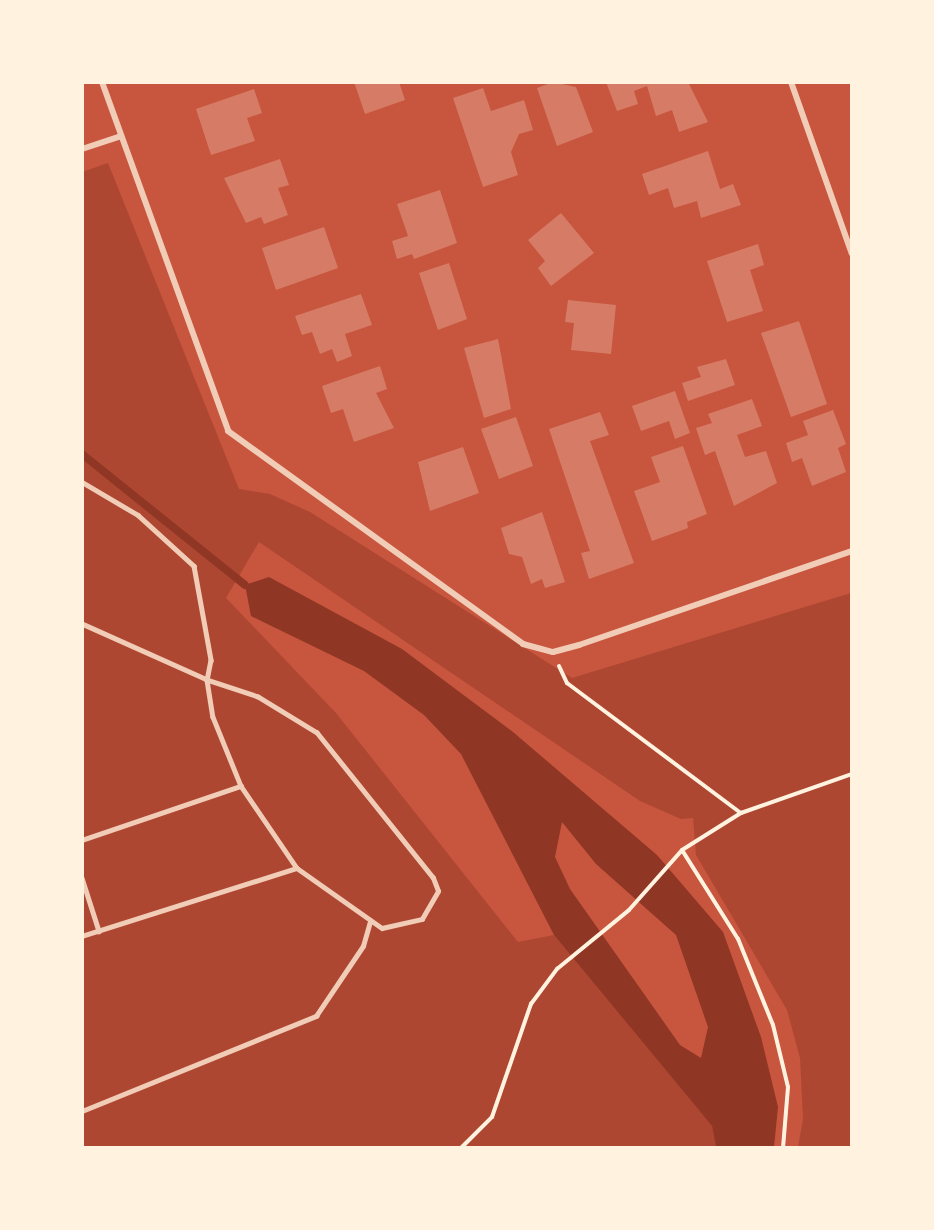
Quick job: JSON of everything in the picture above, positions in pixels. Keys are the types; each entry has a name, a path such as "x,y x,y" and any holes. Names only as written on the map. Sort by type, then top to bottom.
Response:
{"street":[{"path":"102,82 228,431 523,644 553,652 852,551"},
{"path":"791,82 852,254"},
{"path":"82,149 121,136"}],"lane":[{"path":"82,482 138,515 194,566 211,660 207,680 213,717 241,786 297,868 370,922 382,928 422,919 438,891 433,878 317,733 258,697 207,680 82,624"},
{"path":"82,840 241,786"},
{"path":"82,936 297,868"},
{"path":"82,878 99,931"},
{"path":"82,1111 316,1016 363,946 370,922"}],"path":[{"path":"553,652 567,683 741,813"},
{"path":"461,1148 492,1117 531,1004 557,969 628,910 682,850 741,813 852,774"},
{"path":"682,850 738,939 773,1025 788,1087 783,1148"}],"shaded area":[{"path":"108,163 239,489 270,494 310,512 572,678 851,593 852,1147 798,1147 803,1119 800,1058 787,1010 696,855 693,818 681,819 640,801 259,542 226,598 336,713 518,942 554,935 712,1126 716,1147 83,1148 82,172"},
{"path":"269,577 402,649 513,732 657,855 723,932 761,1037 778,1107 774,1147 716,1147 712,1126 554,935 461,754 424,715 364,671 251,616 245,585","holes":["562,822 596,864 676,935 708,1027 701,1058 680,1045 570,889 555,857"]}],"building":[{"path":"354,82 399,82 405,100 365,114"},
{"path":"553,82 576,87 593,132 557,146 537,88"},
{"path":"606,82 688,82 708,122 679,132 672,110 656,116 647,86 634,91 638,104 617,111"},
{"path":"483,88 491,111 524,100 533,130 519,134 511,152 518,175 483,187 453,98"},
{"path":"254,89 262,113 247,118 255,141 211,155 196,109"},
{"path":"708,151 720,189 733,184 741,205 701,218 697,201 674,208 668,188 649,195 642,174"},
{"path":"280,159 289,185 278,188 288,215 264,224 261,217 246,223 224,178"},
{"path":"440,190 457,243 414,259 412,254 397,259 392,241 408,236 397,204"},
{"path":"561,213 594,253 551,286 538,268 545,261 528,240"},
{"path":"324,227 338,268 276,290 262,248"},
{"path":"758,244 764,265 750,270 763,311 727,322 707,261"},
{"path":"449,263 467,319 438,330 419,273"},
{"path":"361,294 372,325 345,334 352,356 337,362 332,349 320,354 312,332 302,335 295,316"},
{"path":"568,300 616,305 611,354 571,350 574,323 565,322"},
{"path":"799,321 827,404 791,417 761,333"},
{"path":"498,339 511,409 484,418 464,348"},
{"path":"726,359 735,385 688,401 682,383 701,377 697,367"},
{"path":"380,366 387,389 376,393 394,428 354,442 343,409 331,413 322,386"},
{"path":"675,391 690,433 675,439 669,421 641,431 632,406"},
{"path":"752,399 762,426 737,435 745,457 766,451 777,483 734,506 715,451 705,455 696,428 712,423 708,414"},
{"path":"833,410 846,444 838,448 846,472 812,486 802,458 792,462 786,443 808,435 803,421"},
{"path":"600,412 609,435 590,441 634,563 589,579 581,553 590,551 549,429"},
{"path":"516,417 533,466 499,479 481,429"},
{"path":"683,446 707,514 687,522 688,528 652,541 634,491 660,482 651,457"},
{"path":"463,447 479,493 430,511 418,462"},
{"path":"542,512 565,582 545,588 542,579 531,584 522,557 509,554 501,528"}],"waterway":[{"path":"82,454 245,585"}]}
